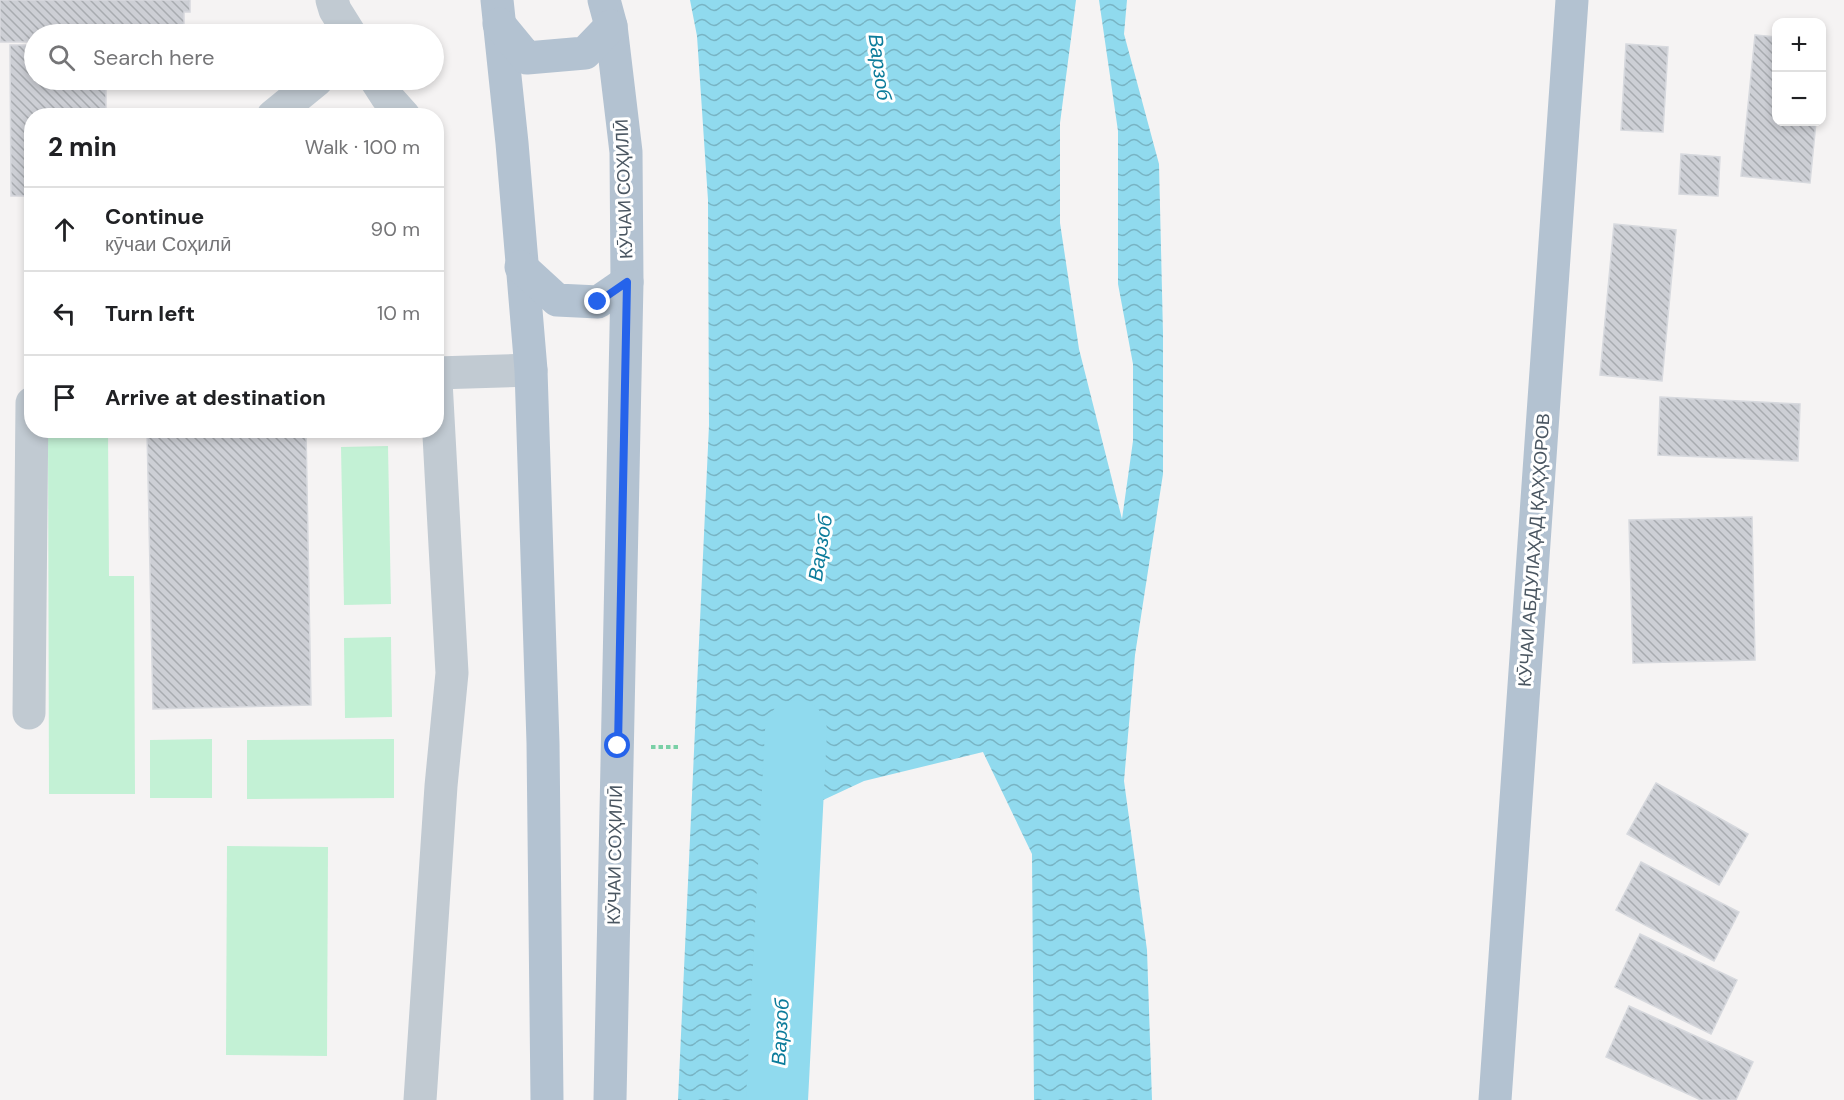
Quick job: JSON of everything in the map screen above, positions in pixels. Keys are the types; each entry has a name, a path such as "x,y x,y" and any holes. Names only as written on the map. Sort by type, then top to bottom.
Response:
{"main road":[{"name":"КӮЧАИ АБДУЛАҲАД ҚАҲҲОРОВ","path":"1495,1100 1572,0"},
{"path":"498,12 527,58 585,53 607,13"},
{"path":"498,12 512,143 531,370 543,744 547,1100"},
{"name":"КӮЧАИ СОҲИЛӢ","path":"607,13 626,152 627,282 610,1100"},
{"path":"521,267 557,300 598,302 627,282"}],"lane":[{"path":"332,0 344,24"},
{"path":"283,108 305,90"},
{"path":"382,90 397,108"},
{"path":"444,373 531,370"},
{"path":"28,713 32,438"},
{"path":"420,1100 441,786 452,673 439,438"}],"green space":[{"path":"48,438 108,438 109,576 134,576 135,794 49,794"},
{"path":"388,446 391,604 344,605 341,447"},
{"path":"391,637 392,717 345,718 344,638"},
{"path":"212,739 212,798 150,798 150,740"},
{"path":"394,739 394,798 247,799 247,740"},
{"path":"227,846 328,847 327,1056 226,1055"}],"water":[{"path":"690,0 1076,0 1060,123 1060,223 1079,349 1122,519 1133,441 1133,364 1118,284 1118,131 1099,0 1127,0 1124,34 1159,164 1163,333 1163,474 1135,655 1124,781 1147,950 1152,1100 1034,1100 1032,854 983,752 864,781 761,829 775,911 792,1100 678,1100 709,425 708,200 697,36"}],"building":[{"path":"0,0 190,0 190,12 184,12 184,24 24,24 24,42 0,42"},
{"path":"1755,35 1772,37 1772,126 1816,126 1810,183 1741,176"},
{"path":"1626,44 1668,47 1663,132 1621,130"},
{"path":"10,45 24,45 24,90 106,90 106,108 24,108 24,196 11,196"},
{"path":"1681,154 1720,157 1718,196 1679,194"},
{"path":"1614,224 1676,230 1662,381 1600,375"},
{"path":"1660,397 1800,404 1798,461 1658,455"},
{"path":"147,438 306,438 311,705 153,709"},
{"path":"1752,517 1755,660 1633,663 1629,520"},
{"path":"1656,783 1748,834 1719,885 1627,834"},
{"path":"1641,862 1739,912 1714,961 1616,910"},
{"path":"1640,934 1737,980 1711,1034 1615,987"},
{"path":"1629,1006 1753,1062 1736,1100 1701,1100 1606,1057"}],"waterway":[{"name":"Варзоб","path":"777,1100 796,731"}],"route":[{"path":"598,302 627,282 618,746"}]}
